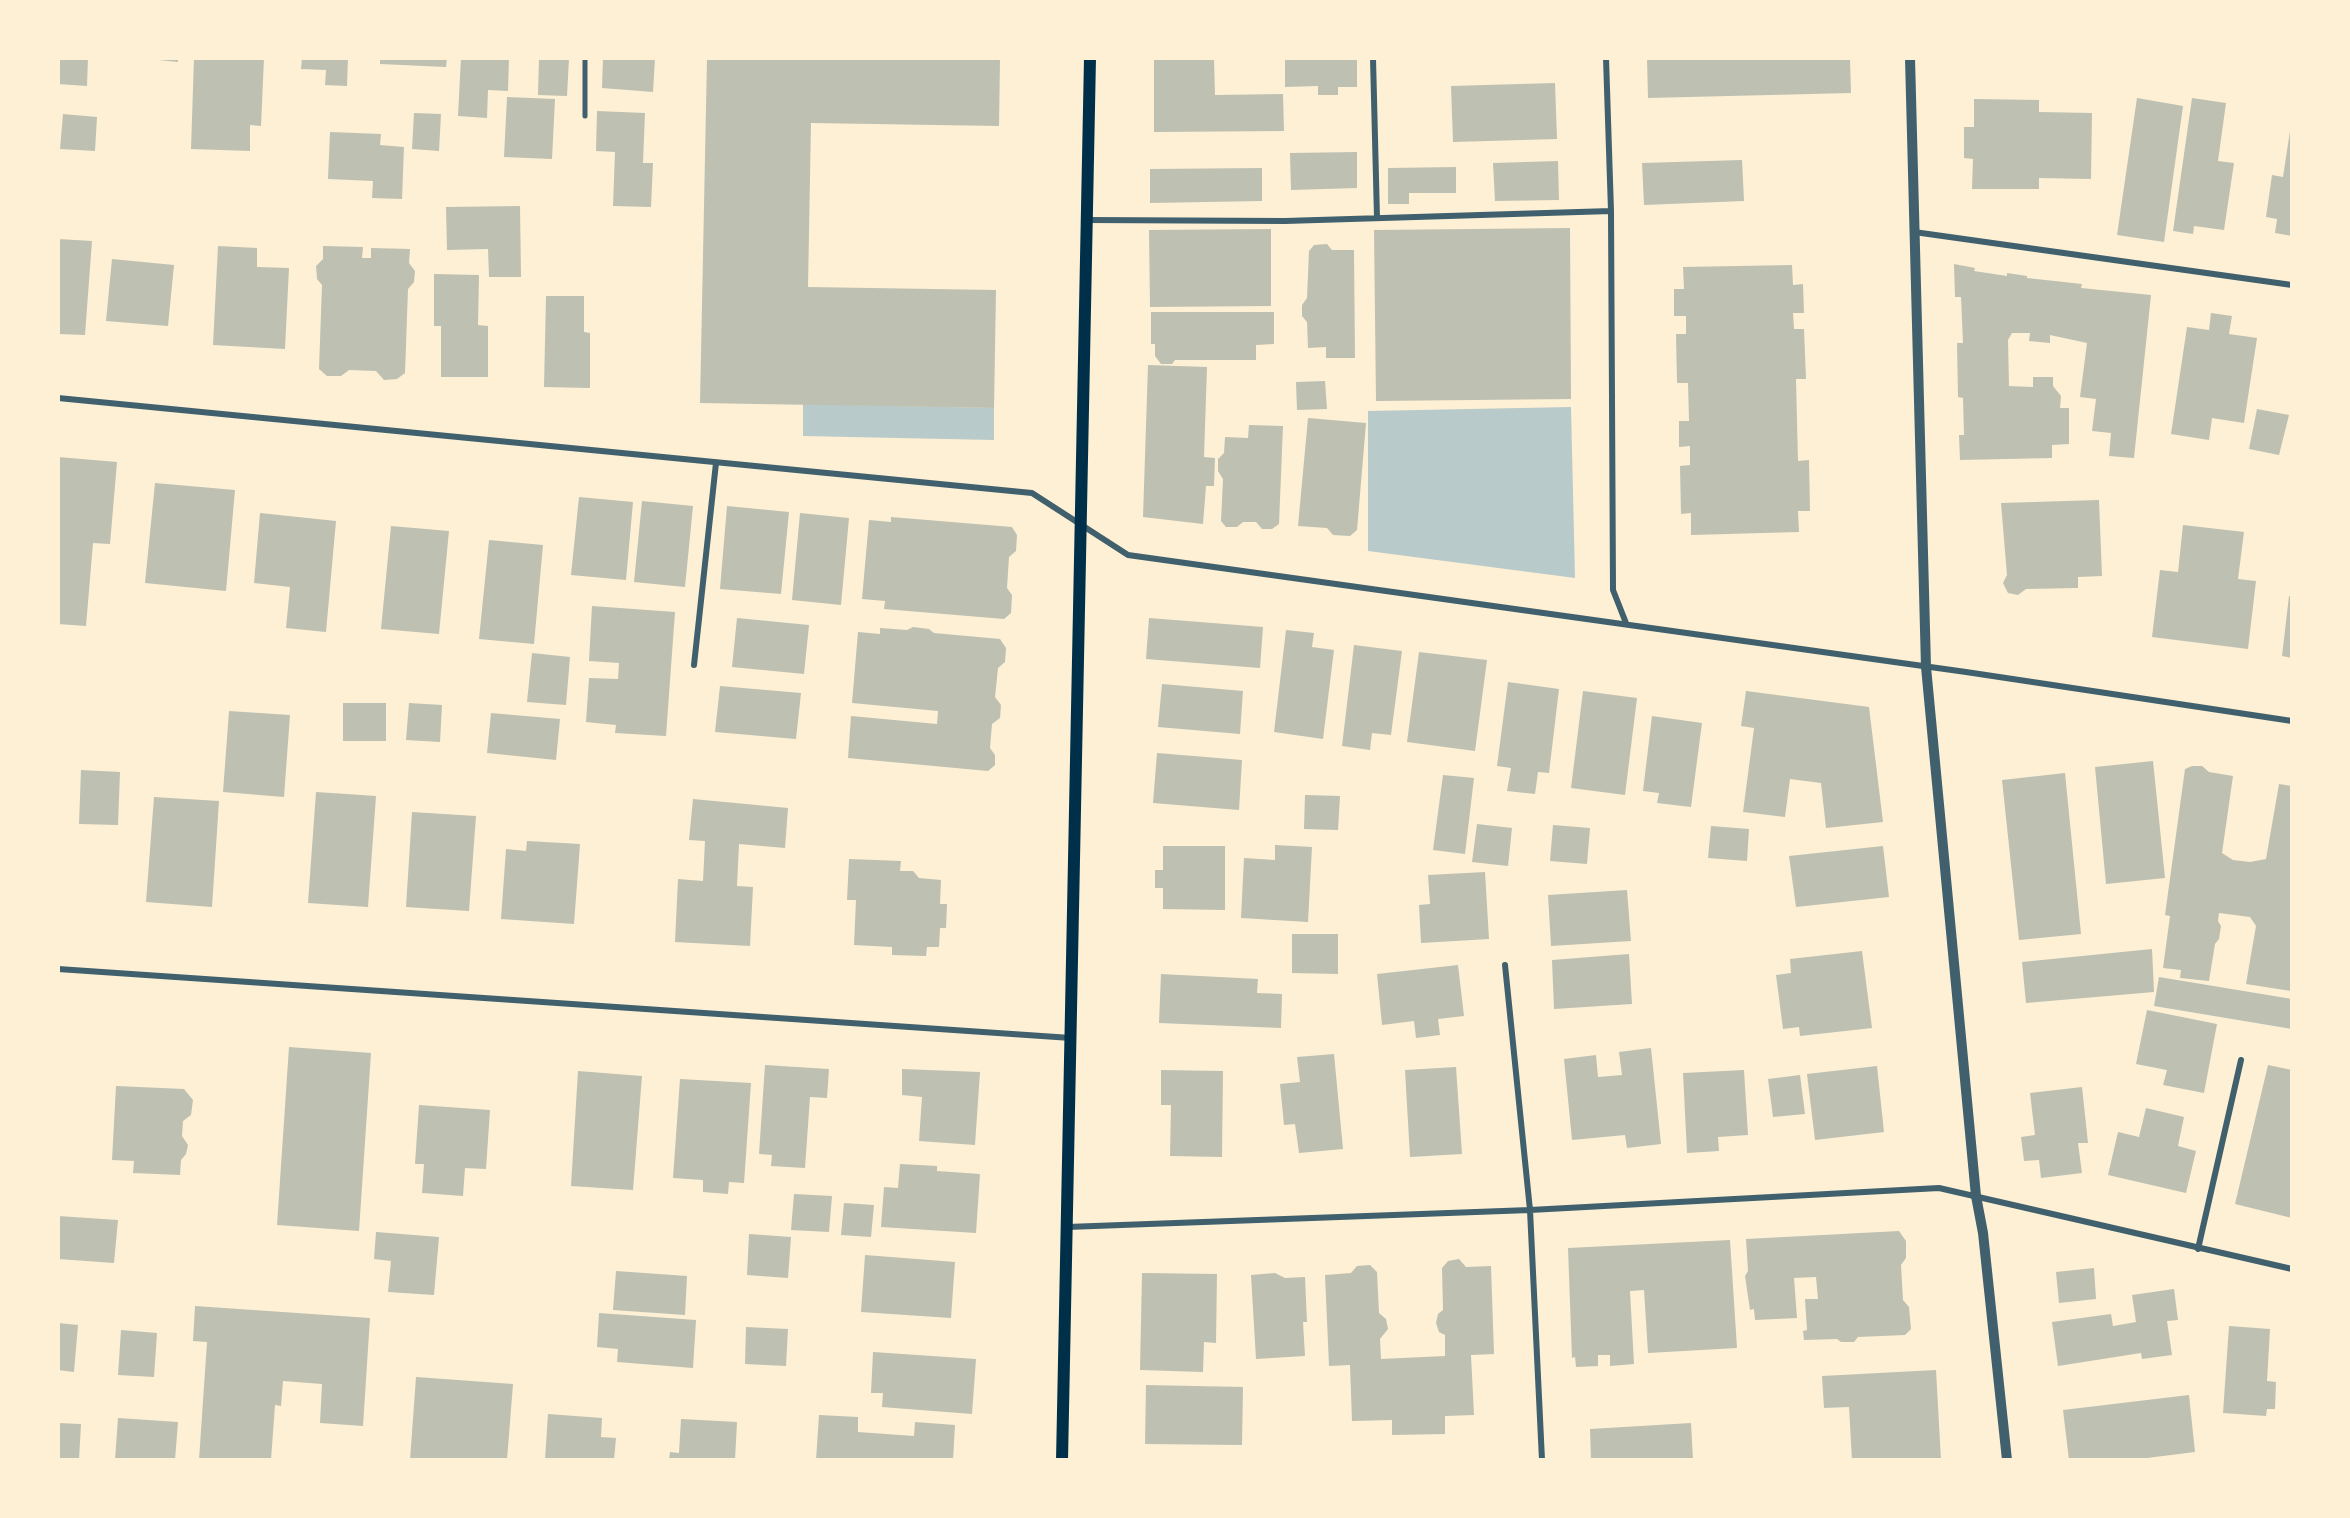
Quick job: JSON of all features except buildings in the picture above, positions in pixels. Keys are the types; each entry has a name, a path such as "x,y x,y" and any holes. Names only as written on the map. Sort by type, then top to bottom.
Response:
{"main road":[{"path":"1062,1460 1090,58"}],"street":[{"path":"585,58 585,116"},
{"path":"1373,58 1377,218"},
{"path":"1606,58 1611,212 1613,590 1626,623"},
{"path":"1910,58 1926,667 1976,1196 1983,1233 2007,1460"},
{"path":"1087,220 1285,221 1611,212"},
{"path":"1914,232 2292,285"},
{"path":"58,398 716,464 1032,493 1128,555 1626,623 2292,721"},
{"path":"694,665 716,464"},
{"path":"1505,965 1530,1210 1542,1460"},
{"path":"58,969 1071,1038"},
{"path":"2198,1249 2241,1060"},
{"path":"1067,1227 1530,1210 1940,1188 2292,1269"}],"shaded area":[{"path":"803,404 994,408 994,440 803,436"},
{"path":"1571,407 1575,578 1368,551 1368,411"}]}
